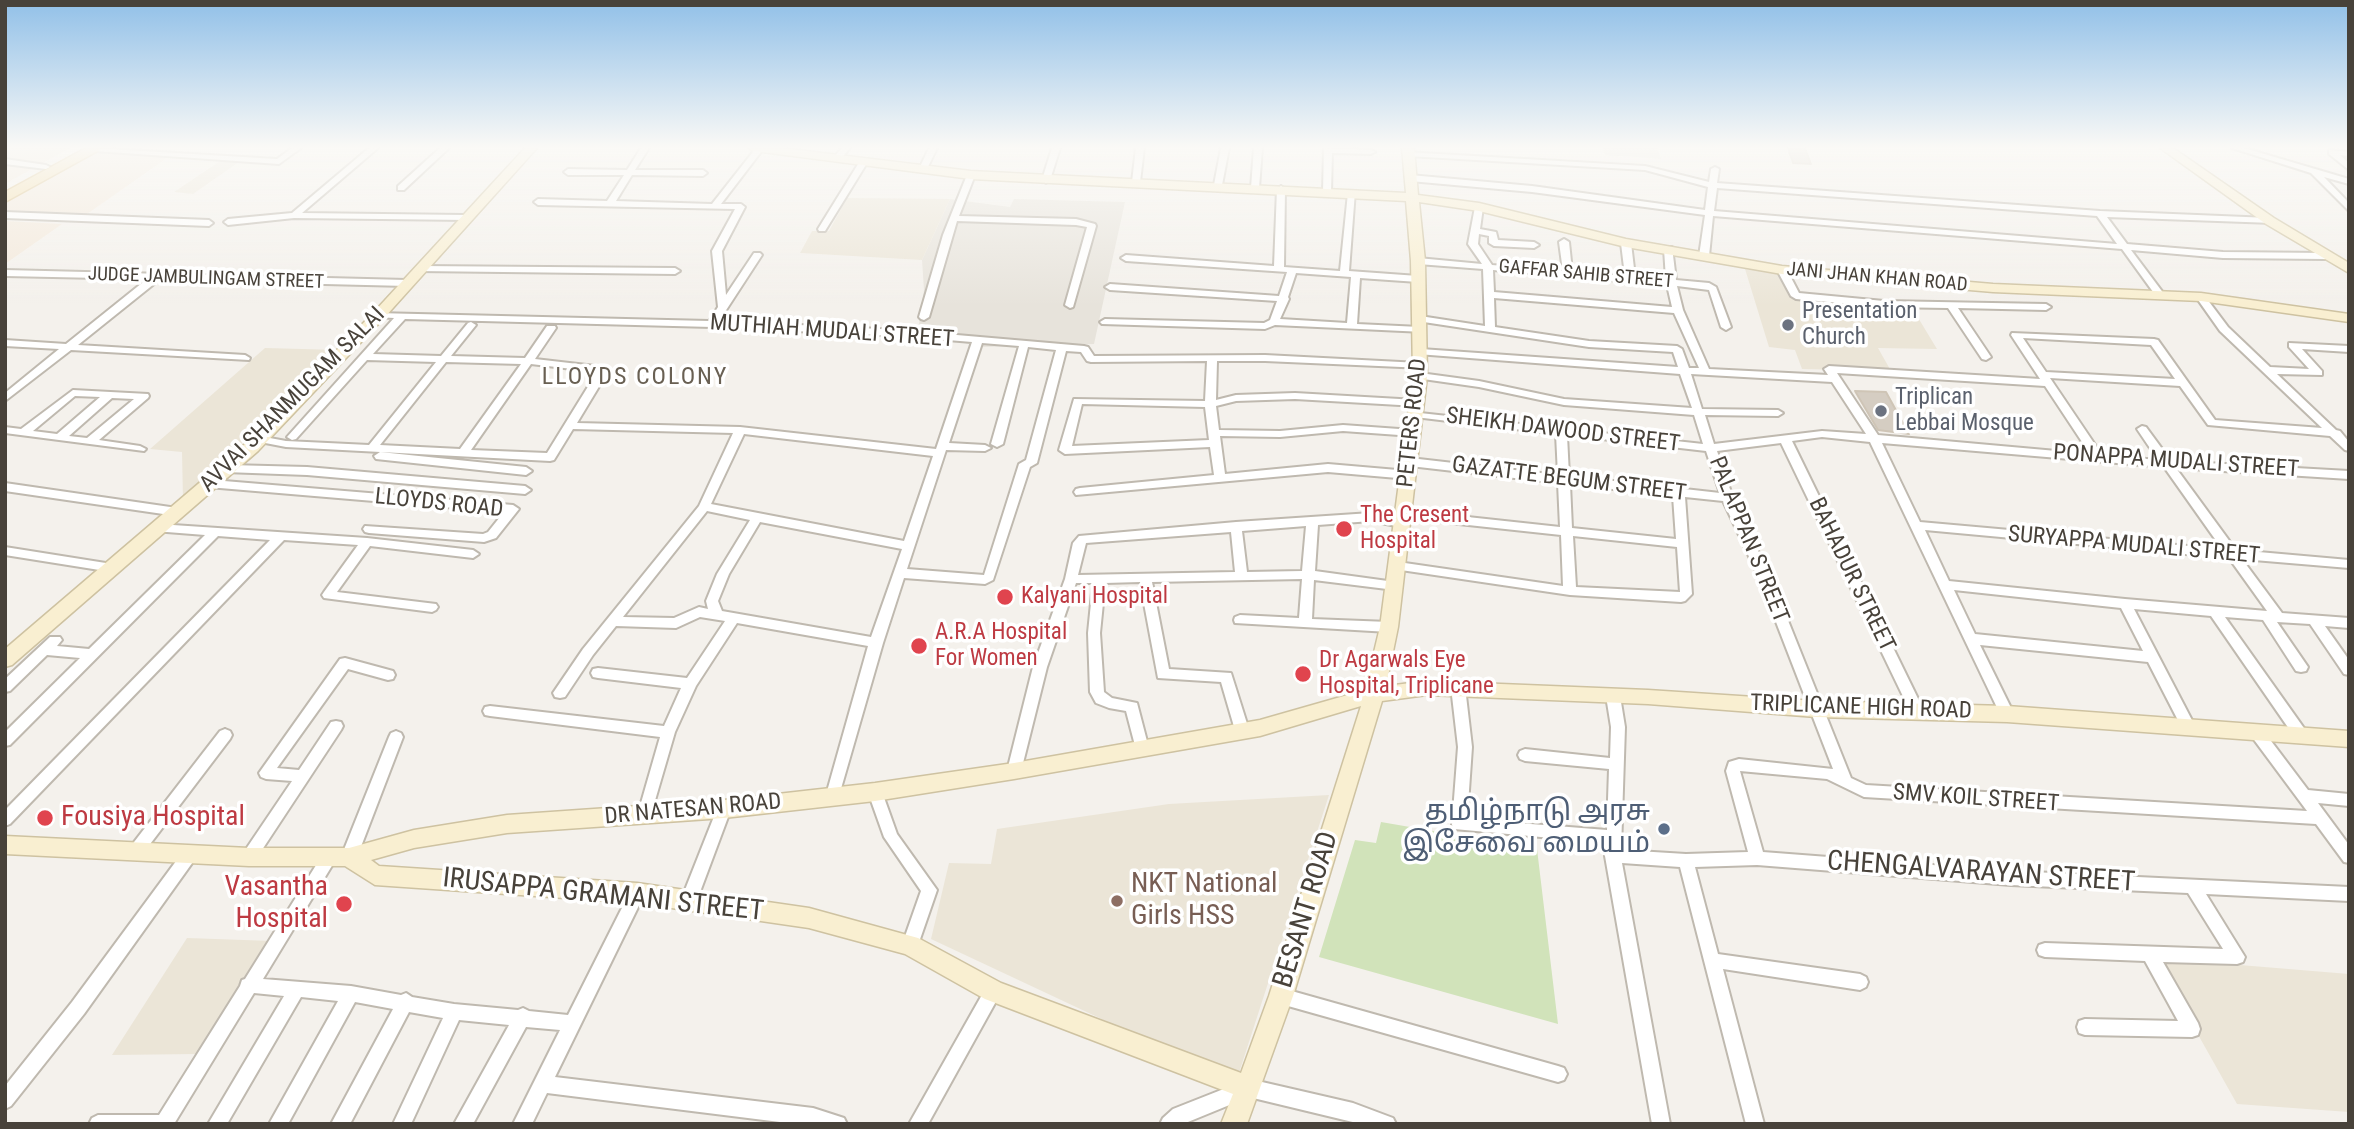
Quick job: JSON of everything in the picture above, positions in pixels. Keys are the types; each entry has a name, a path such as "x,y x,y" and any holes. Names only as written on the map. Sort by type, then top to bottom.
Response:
{"street":[{"path":"294,215 311,201"},
{"name":"AVVAI SHANMUGAM SALAI","path":"5,660 212,484 256,443 379,315 481,201"},
{"path":"715,206 719,201"},
{"path":"822,229 840,201"},
{"path":"924,317 961,201"},
{"path":"1279,268 1282,201"},
{"path":"1344,274 1351,201"},
{"name":"PETERS ROAD","path":"1374,695 1389,627 1398,566 1420,365 1418,261 1410,201"},
{"name":"JANI JHAN KHAN ROAD","path":"1435,201 1479,207 1626,243 1782,270 2035,289 2201,297 2349,318"},
{"path":"1617,201 1707,213 2123,247 2223,254 2325,256"},
{"path":"1704,256 1709,201"},
{"path":"1921,201 2100,214 2270,221"},
{"path":"2241,201 2349,269"},
{"path":"538,202 741,207 742,210 717,251 723,307"},
{"path":"375,215 383,207"},
{"path":"1479,207 1473,244 1488,266 1490,329"},
{"path":"2100,214 2160,294"},
{"path":"5,215 209,223"},
{"path":"228,222 294,215 465,218"},
{"path":"954,218 1076,222 1092,226 1070,305"},
{"path":"1475,231 1493,234 1494,243 1535,245"},
{"path":"1564,242 1568,273"},
{"path":"1626,243 1630,278"},
{"path":"1670,249 1671,282 1678,310 1705,371"},
{"path":"712,324 757,255"},
{"path":"1126,258 1418,279"},
{"name":"GAFFAR SAHIB STREET","path":"1418,261 1709,286 1713,289 1726,327"},
{"path":"419,269 675,271"},
{"path":"1274,322 1293,269"},
{"path":"1782,270 1796,296 1951,305 2046,307 2035,289"},
{"name":"JUDGE JAMBULINGAM STREET","path":"5,273 407,283"},
{"path":"1352,326 1356,275"},
{"path":"5,398 155,278"},
{"path":"1110,287 1284,299"},
{"path":"1489,295 1678,310"},
{"path":"2201,297 2224,329 2349,448"},
{"path":"1951,305 1986,357"},
{"name":"MUTHIAH MUDALI STREET","path":"379,315 712,324 899,334 977,342 876,643 833,795"},
{"path":"292,437 402,316"},
{"path":"1105,323 1265,326 1274,322 1352,326 1420,324 1490,329 1589,344 1676,348 1684,370"},
{"path":"371,449 471,325"},
{"path":"465,450 551,328"},
{"path":"2097,456 2016,335 2154,342 2212,423 2336,433"},
{"path":"977,342 1086,349 1091,359 1212,358 1420,365 1522,361 1836,379"},
{"path":"5,343 245,358"},
{"path":"569,426 740,430 942,450 991,446 1024,345"},
{"path":"2265,370 2318,373 2293,345 2348,349"},
{"path":"900,573 985,580 989,578 1025,464 1031,463 1062,348"},
{"path":"256,443 371,449 465,450 550,457 604,370 528,361 365,358"},
{"path":"1212,358 1210,404 1220,478"},
{"path":"1420,365 1479,384 1564,402 1697,412 1778,413"},
{"path":"2007,714 1919,526 1874,438 1829,369 2183,383"},
{"name":"PALAPPAN STREET","path":"1684,370 1727,498 1765,578 1845,780"},
{"path":"23,433 73,393 144,397 89,442"},
{"path":"59,438 109,395"},
{"name":"SHEIKH DAWOOD STREET","path":"1078,401 1210,404 1236,398 1295,396 1416,408 1561,431 1711,448"},
{"path":"1078,401 1065,450 1343,428 1413,433"},
{"path":"2142,429 2234,556 2301,667"},
{"path":"5,430 140,449"},
{"path":"560,693 704,506 740,430"},
{"path":"1561,431 1561,480 1570,591"},
{"name":"PONAPPA MUDALI STREET","path":"1711,448 1822,434 2166,464 2349,475"},
{"name":"BAHADUR STREET","path":"1785,439 1917,711"},
{"path":"256,443 526,471"},
{"path":"229,468 307,471 524,490"},
{"name":"GAZATTE BEGUM STREET","path":"1080,492 1328,468 1409,468 1561,480 1727,498"},
{"name":"LLOYDS ROAD","path":"212,484 513,509 492,535 484,538 368,536"},
{"path":"5,487 177,512"},
{"path":"1398,566 1570,591 1684,597 1679,494"},
{"path":"704,506 909,546"},
{"path":"716,614 712,601 723,574 757,517"},
{"path":"1014,771 1040,667 1071,579 1079,543 1083,539 1371,517 1683,544"},
{"path":"1305,622 1312,521"},
{"path":"1236,526 1241,574"},
{"name":"SURYAPPA MUDALI STREET","path":"1919,526 2234,556 2349,564"},
{"path":"158,528 281,536 368,536 473,555"},
{"path":"5,741 215,532"},
{"path":"5,820 281,536"},
{"path":"368,536 328,595 432,607"},
{"path":"5,551 112,568"},
{"path":"1071,579 1241,574 1309,575 1395,586"},
{"path":"1145,577 1163,674 1226,677 1242,730"},
{"path":"1099,580 1094,633 1097,692 1101,699 1109,703 1132,707 1143,749"},
{"path":"1945,585 2125,604 2349,622"},
{"path":"2125,604 2189,728"},
{"path":"2214,611 2301,735"},
{"path":"613,621 676,623 699,612 876,643"},
{"path":"643,817 668,732 690,684 734,618"},
{"path":"1240,620 1389,627"},
{"path":"2314,620 2348,667"},
{"path":"1973,639 2151,657"},
{"path":"5,687 50,645 92,654"},
{"path":"302,776 266,774 345,663 388,675"},
{"path":"598,673 690,684"},
{"path":"1458,687 1465,747 1459,825 1612,837"},
{"name":"TRIPLICANE HIGH ROAD","path":"1374,695 1458,687 1816,709 2007,714 2349,739"},
{"name":"DR NATESAN ROAD","path":"5,845 249,857 338,858 414,839 496,826 724,810 875,792 1014,771 1242,730 1374,695"},
{"name":"BESANT ROAD","path":"1234,1124 1281,996 1374,695"},
{"path":"1613,696 1618,727 1613,856 1661,1124"},
{"path":"490,711 668,732"},
{"path":"249,857 336,726"},
{"path":"2257,733 2349,857"},
{"path":"136,851 225,734"},
{"path":"98,1124 159,1124 248,985 338,858 396,737"},
{"path":"1525,755 1615,764"},
{"name":"SMV KOIL STREET","path":"1757,858 1734,766 1829,773 1864,791 2318,818"},
{"path":"875,792 891,837 929,890 909,945"},
{"path":"2302,796 2349,800"},
{"path":"689,900 724,810"},
{"path":"5,1100 78,1008 190,854"},
{"name":"CHENGALVARAYAN STREET","path":"1613,856 1686,860 1757,858 2011,878 2349,894"},
{"name":"IRUSAPPA GRAMANI STREET","path":"338,858 374,875 637,893 809,918 909,945 993,991 1249,1088"},
{"path":"1686,860 1755,1124"},
{"path":"2045,950 2238,957 2192,886"},
{"path":"522,1124 637,893"},
{"path":"2085,1027 2192,1030 2150,955"},
{"path":"1711,960 1860,982"},
{"path":"248,985 351,994 406,1001 454,1012 523,1016 570,1023"},
{"path":"217,1124 297,989"},
{"path":"918,1124 993,991"},
{"path":"278,1124 351,994"},
{"path":"1281,996 1558,1074"},
{"path":"340,1124 406,1001"},
{"path":"402,1124 454,1012"},
{"path":"463,1124 523,1016"},
{"path":"543,1084 813,1117 838,1124"},
{"path":"1169,1124 1179,1115 1249,1088 1353,1112 1387,1124"}],"shaded area":[{"path":"106,201 87,214 5,211 5,202"},
{"path":"846,201 949,201 922,260 800,253 812,231 829,231"},
{"path":"949,201 1010,207 1013,201 1125,202 1094,344 981,347 918,331 924,290 922,260"},
{"path":"5,221 62,224 5,264"},
{"path":"1745,269 1781,272 1794,299 1914,311 1937,349 1878,348 1891,371 1802,369 1795,350 1769,347"},
{"path":"265,348 339,350 183,500 182,452 150,449"},
{"name":"NKT National Girls HSS","path":"1329,795 1236,1082 931,939 949,863 991,864 997,829 1169,804"},
{"path":"187,938 272,941 196,1054 112,1055"},
{"path":"2155,958 2349,974 2349,1112 2237,1104"}],"green space":[{"path":"1381,822 1537,849 1558,1024 1319,957 1355,840 1376,843"}],"building":[{"name":"Triplican Lebbai Mosque","path":"1855,391 1886,392 1909,434 1878,430"}],"place":[{"name":"Presentation Church","path":"1788,325"},
{"name":"Triplican Lebbai Mosque","path":"1881,411"},
{"name":"The Cresent Hospital","path":"1344,529"},
{"name":"Kalyani Hospital","path":"1005,597"},
{"name":"A.R.A Hospital For Women","path":"919,646"},
{"name":"Dr Agarwals Eye Hospital, Triplicane","path":"1303,674"},
{"name":"Fousiya Hospital","path":"45,818"},
{"name":"தமிழ்நாடு அரசு இசேவை மையம்","path":"1664,829"},
{"name":"NKT National Girls HSS","path":"1117,901"},
{"name":"Vasantha Hospital","path":"344,904"}],"district":[{"name":"LLOYDS COLONY","path":"635,378"}]}
